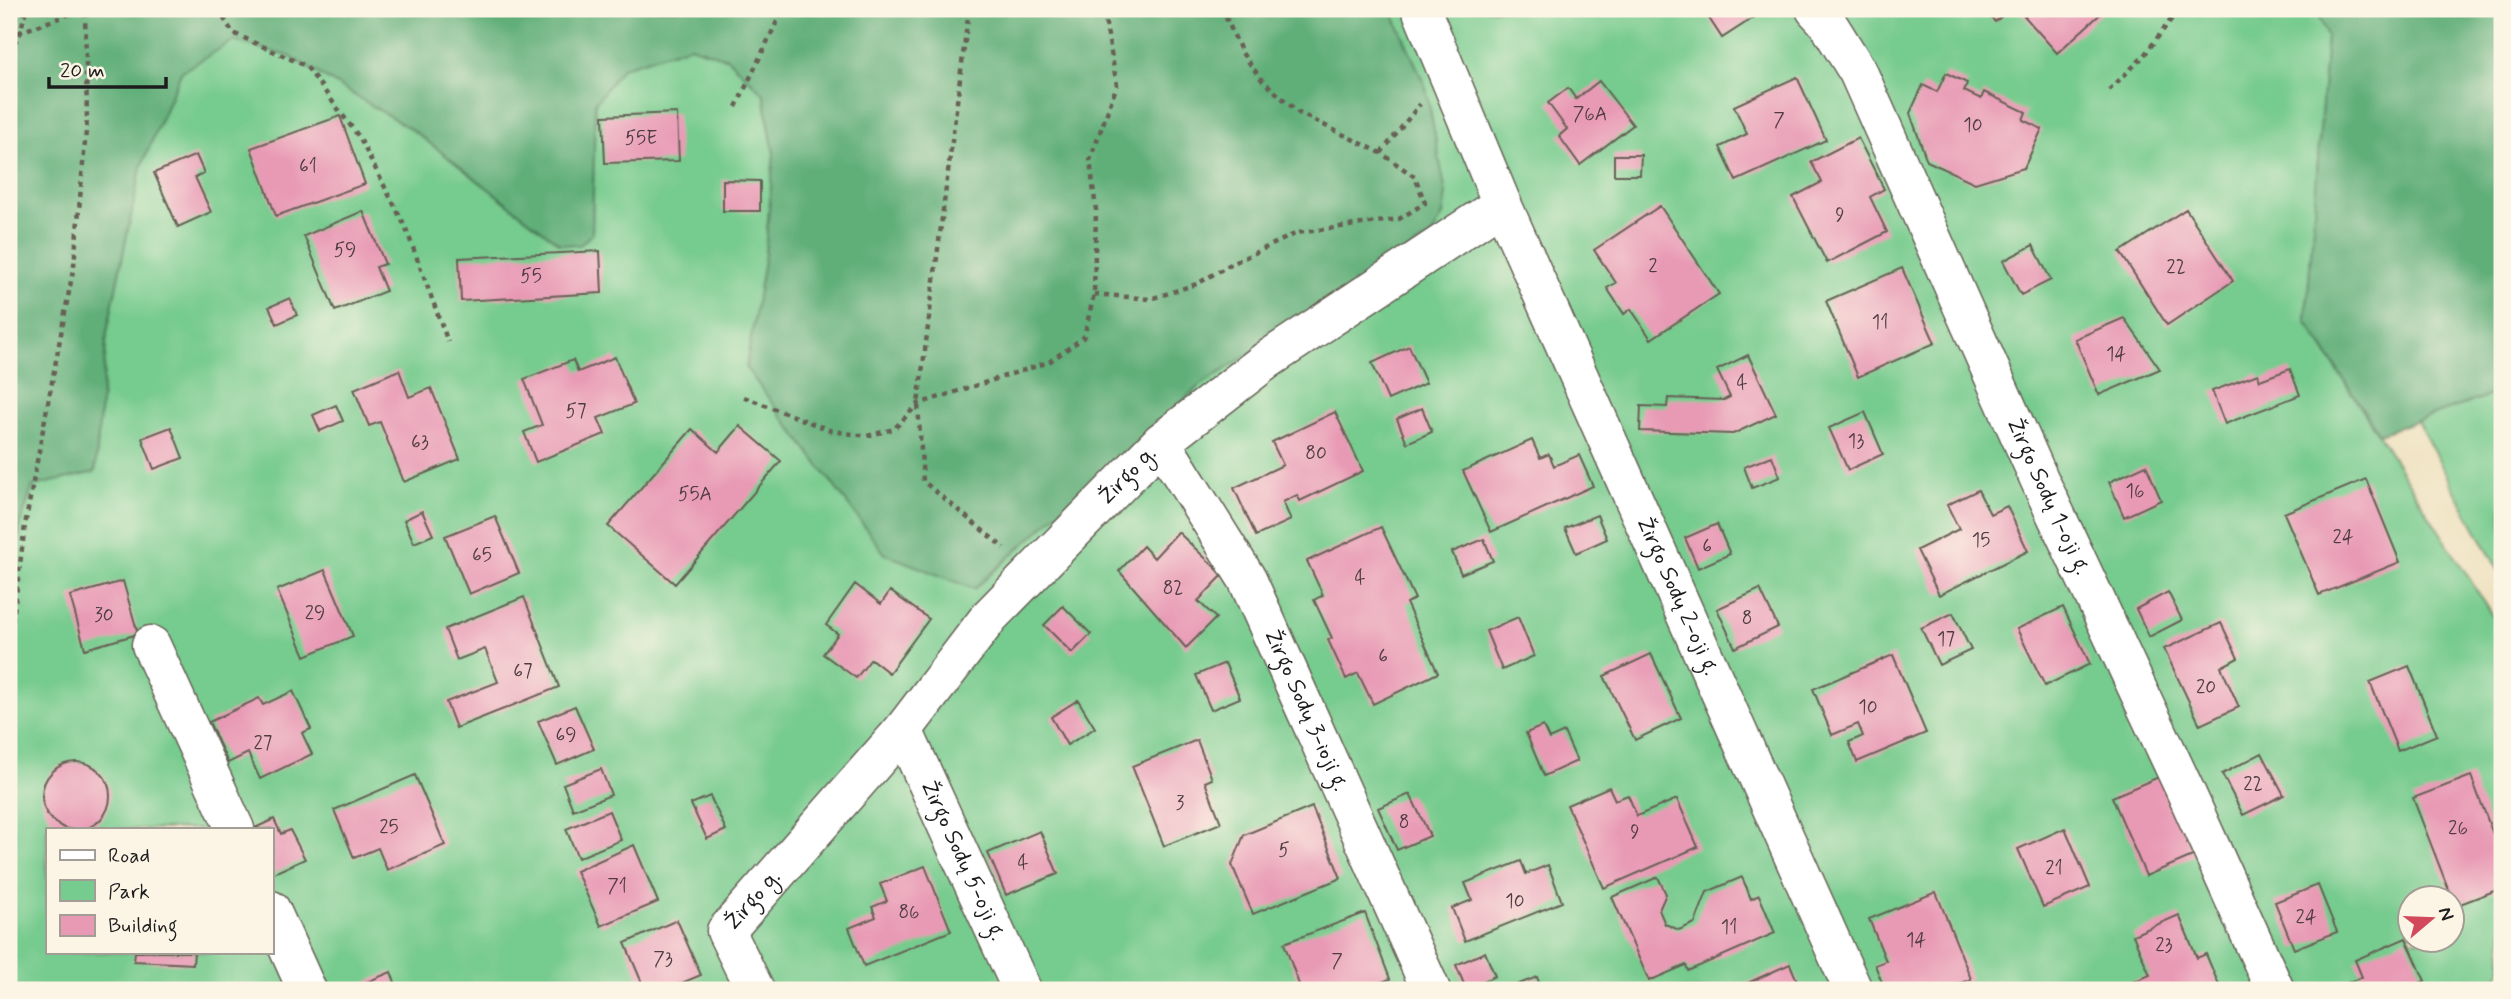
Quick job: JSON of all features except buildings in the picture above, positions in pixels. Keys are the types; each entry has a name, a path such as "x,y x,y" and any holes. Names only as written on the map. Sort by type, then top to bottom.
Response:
{"street":[{"path":"1421,9 1502,204"},
{"name":"Žirgo Sodų 1-oji g.","path":"1815,9 1827,22 1858,72 2040,481 2275,990"},
{"name":"Žirgo g.","path":"755,990 726,931 903,730 990,616 1161,442 1266,360 1502,204"},
{"name":"Žirgo Sodų 2-oji g.","path":"1502,204 1853,990"},
{"name":"Žirgo Sodų 3-ioji g.","path":"1161,442 1247,579 1431,990"},
{"path":"151,645 234,828"},
{"name":"Žirgo Sodų 5-oji g.","path":"903,730 1022,990"},
{"path":"273,914 307,990"}],"path":[{"path":"9,52 20,34 26,9"},
{"path":"9,36 85,9 88,120 74,265 24,525 9,651"},
{"path":"218,9 233,33 306,66 359,137 405,226 448,342"},
{"path":"736,107 783,9"},
{"path":"969,9 918,404 923,481 1034,573"},
{"path":"744,397 832,431 867,436 894,429 918,404 1049,362 1084,337 1094,294 1096,210 1090,160 1116,85 1103,9"},
{"path":"1094,294 1150,299 1197,284 1231,264 1297,233 1399,219 1425,203 1415,177 1381,152 1299,113 1262,80 1242,53 1222,9"},
{"path":"2109,90 2142,58 2179,9"},
{"path":"1381,152 1410,113 1447,76"},
{"path":"9,717 9,770"}],"green space":[{"path":"9,9 1391,9 1426,88 1446,193 1443,215 1432,235 1198,387 974,589 885,554 746,368 765,254 774,154 764,94 727,58 690,46 623,67 595,103 592,234 580,245 560,244 414,131 289,56 233,41 181,72 141,167 107,332 95,472 33,486 21,521 14,582 9,584"},
{"path":"1391,9 2316,9 2327,37 2306,321 2502,630 2502,968 2490,990 9,990 9,584 14,582 21,521 33,486 95,472 107,332 141,167 181,72 233,40 289,56 414,131 560,244 592,234 595,103 623,67 690,46 727,58 764,94 774,154 765,254 974,589 1198,387 1432,234 1426,88"},
{"path":"2316,9 2502,9 2502,391 2379,434 2306,321 2327,37"},
{"path":"2502,391 2502,577 2417,421"}]}
